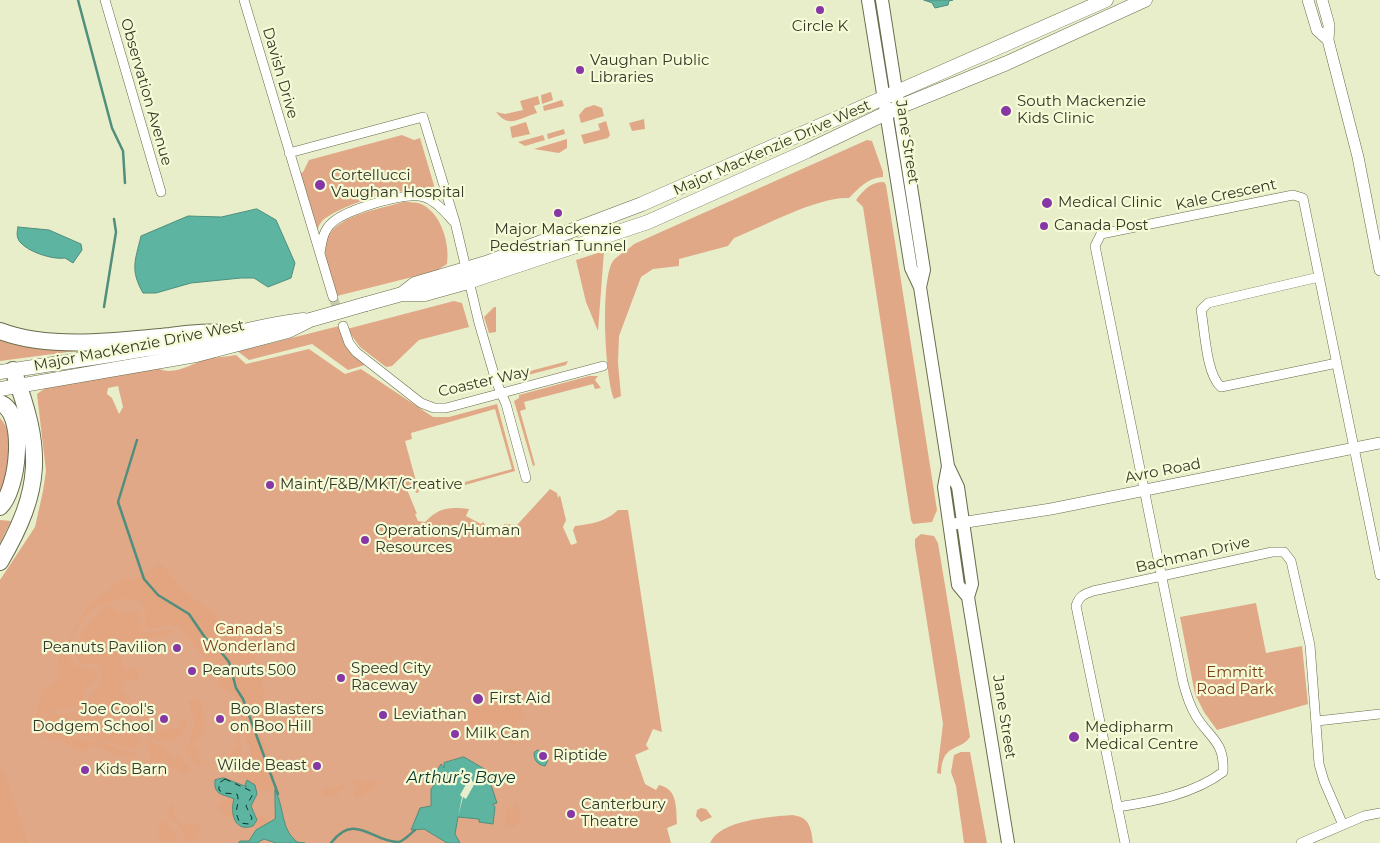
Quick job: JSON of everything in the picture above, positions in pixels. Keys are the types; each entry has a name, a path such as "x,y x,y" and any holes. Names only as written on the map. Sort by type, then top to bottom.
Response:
{"highway":[{"path":"0,331 51,342 112,341 211,331 234,334"},
{"path":"0,562 14,537 33,487 35,454 32,432 19,386 7,371"},
{"path":"0,403 6,405 11,412 18,444 15,476 4,504 0,507"}],"main road":[{"name":"Jane Street","path":"868,0 890,94 899,108 924,270 920,287"},
{"name":"Jane Street","path":"882,0 890,94 886,114 912,268 920,287 948,466 944,487 957,524 958,585 968,596 1008,843"},
{"name":"Major MacKenzie Drive West","path":"0,389 196,354 288,331 310,320 402,294 425,294 628,210 1106,0"},
{"name":"Major MacKenzie Drive West","path":"468,275 648,222 899,108 1145,0"},
{"name":"Major MacKenzie Drive West","path":"7,371 234,334 282,322 310,320"}],"street":[{"name":"Observation Avenue","path":"105,0 161,192"},
{"name":"Davish Drive","path":"244,0 320,253"},
{"path":"1308,0 1316,30 1328,40"},
{"path":"1322,0 1329,25 1328,40 1376,234 1380,270"},
{"path":"289,153 423,117 455,222 468,275 526,478"},
{"name":"Kale Crescent","path":"1144,490 1095,246 1101,234 1293,195 1303,198 1380,575"},
{"path":"333,297 320,253 323,236 331,223 344,214 407,196 423,196 438,205 455,222"},
{"path":"1319,277 1208,303 1201,310 1214,381 1221,387 1337,363"},
{"name":"Coaster Way","path":"343,326 349,343 356,352 422,403 434,408 446,408 603,366"},
{"name":"Avro Road","path":"957,524 1051,509 1380,443"},
{"path":"1117,807 1149,802 1190,789 1215,778 1223,772 1224,762 1215,738 1197,718 1188,700 1144,490"},
{"name":"Bachman Drive","path":"1125,843 1076,606 1083,594 1272,552 1284,552 1291,562 1306,626 1317,721 1319,764 1324,781 1343,825"},
{"path":"1317,721 1380,714"},
{"path":"1301,843 1343,825 1380,813"}],"green space":[{"path":"551,92 553,100 542,104 541,95"},
{"path":"538,96 540,104 534,106 537,113 510,121 505,120 496,112 505,114 523,110 520,101"},
{"path":"562,100 564,106 544,111 543,106"},
{"path":"594,105 602,108 604,116 581,123 579,115 585,108"},
{"path":"644,119 645,129 632,131 629,123"},
{"path":"606,121 610,135 608,138 584,144 581,135 600,130 598,124"},
{"path":"526,122 530,134 512,138 510,127"},
{"path":"564,129 565,134 548,139 547,134"},
{"path":"402,135 414,140 420,138 438,199 429,194 410,190 384,194 331,214 323,220 315,234 297,174 303,172 309,160"},
{"path":"543,135 545,140 525,146 518,142"},
{"path":"567,139 567,148 559,153 534,149"},
{"path":"867,140 872,141 883,177 868,181 849,198 823,202 807,207 734,238 728,246 679,259 679,266 653,269 641,277 619,336 618,363 621,396 614,399 608,371 605,329 606,287 613,261 634,244"},
{"path":"884,182 937,510 932,522 913,524 911,520 863,207 856,200 871,185"},
{"path":"403,202 421,204 430,210 440,223 446,240 447,264 436,271 337,296 325,251 327,239 333,230 354,216"},
{"path":"604,251 598,331 586,302 576,260"},
{"path":"454,301 462,303 469,327 419,340 392,366 386,367 360,347 347,329"},
{"path":"496,307 496,332 489,333 484,317"},
{"path":"339,326 348,348 365,365 348,370 312,344 249,360 236,350 248,349"},
{"path":"0,339 98,348 0,361"},
{"name":"Canada's Wonderland","path":"309,349 345,374 361,369 433,417 449,417 497,404 515,471 465,485 465,482 512,469 495,409 411,433 412,439 405,441 419,492 416,493 413,485 406,487 418,521 425,522 435,513 445,509 469,509 466,516 481,524 483,522 492,533 503,534 504,524 517,525 550,489 557,493 558,498 560,495 566,520 563,527 571,545 577,543 573,530 575,526 603,520 618,510 628,510 662,732 653,729 646,745 649,749 635,755 645,784 656,790 659,785 665,787 673,795 677,824 667,828 671,843 0,843 0,580 35,527 43,491 46,471 37,394 47,387 157,368 170,371 177,370 207,359 236,355 246,364","holes":["118,386 123,407 119,414 112,398 107,394 108,388"]},
{"path":"568,361 566,365 513,379 515,375"},
{"path":"589,376 598,376 595,380 601,388 595,389 593,384 524,402 526,409 520,411 535,465 533,466 514,401 519,398 519,395"},
{"path":"0,418 6,426 9,435 10,456 9,466 0,495"},
{"path":"0,520 11,521 0,543"},
{"path":"921,534 934,536 938,543 970,737 966,742 948,752 942,764 941,774 937,773 943,724 915,546 915,539"},
{"name":"Emmitt Road Park","path":"1256,603 1266,653 1302,646 1308,704 1217,730 1204,712 1195,694 1180,617"},
{"path":"961,752 970,752 987,843 964,843 956,786 951,772 954,755"},
{"path":"701,808 706,809 712,817 701,822 696,816 697,810"},
{"path":"792,815 803,818 806,821 810,828 813,843 710,843 715,835 734,825 746,821"}],"shaded area":[{"path":"160,563 185,592 209,610 248,647 257,661 265,694 261,738 270,754 261,770 257,770 247,759 252,753 245,733 238,698 223,690 214,668 206,664 201,653 180,629 172,625 152,629 146,626 144,606 140,601 134,599 126,598 109,601 90,611 82,620 72,638 69,656 75,666 94,671 97,676 93,684 84,690 83,699 79,705 73,708 52,711 45,715 41,721 50,732 103,743 135,754 134,757 115,754 93,744 85,752 58,740 43,738 37,709 44,692 60,677 58,660 86,608 125,577 134,581"},
{"path":"109,605 118,612 125,614 137,611 141,629 146,632 171,629 173,631 165,635 133,641 122,648 122,667 137,670 140,681 136,682 129,679 124,681 120,688 124,694 130,696 126,702 123,701 124,707 117,712 114,709 105,719 126,734 132,728 140,741 139,745 129,748 47,726 45,718 49,713 67,713 81,707 92,695 100,681 103,668 98,663 84,663 78,659 76,651 85,630 93,619"},
{"path":"518,688 524,705 521,707 526,717 515,723 517,742 512,747 509,728 502,721 493,723 481,721 473,735 476,737 475,740 466,737 465,720 468,711 507,699 505,691"},
{"path":"188,700 202,702 205,732 192,745 197,751 201,763 198,766 194,763 187,748 195,722"},
{"path":"231,704 235,714 241,747 241,757 234,761 230,756 233,750 238,747"},
{"path":"149,717 152,732 180,727 179,721 183,717 187,721 185,730 172,740 166,741 152,738 146,734 137,721"},
{"path":"148,739 168,752 173,758 179,756 191,770 184,775 180,769 170,767 164,759 156,762 151,761 151,752 147,751"},
{"path":"271,756 275,770 272,785 274,791 254,791 243,785 245,780 236,771 238,764 245,760 257,772 261,771"},
{"path":"0,770 5,775 28,843 0,843"},
{"path":"355,779 365,783 374,781 377,783 371,790 356,798 354,794 356,789 352,783"},
{"path":"342,785 346,787 338,792 340,796 335,794 324,796 323,790 326,787 335,788"},
{"path":"231,797 234,799 232,807 233,817 230,818 221,812 218,806"},
{"path":"171,804 174,806 172,814 182,825 196,823 201,829 196,833 197,839 185,842 184,833 168,813"},
{"path":"517,804 521,819 514,827 504,826 508,806 514,807"},
{"path":"256,815 264,817 270,823 256,830 253,826"},
{"path":"162,820 176,835 177,843 167,843 159,838 160,835 157,834"}],"water":[{"path":"924,0 953,0 949,1 948,5 935,8 932,3"},
{"path":"257,209 276,220 295,263 291,278 268,287 254,278 241,278 191,283 156,293 143,293 135,271 141,236 188,216 221,217"},
{"path":"18,227 49,230 81,244 82,250 73,263 65,258 54,258 41,254 29,249 20,242 17,236"},
{"path":"538,750 548,760 545,766 538,764 534,756 534,753"},
{"name":"Arthur’s Baye","path":"464,757 486,770 497,803 493,804 495,807 493,824 479,822 479,819 458,817 455,834 460,843 447,843 424,829 411,830 420,808 431,806 431,789 438,780 433,778 441,764 444,768 444,763"},
{"path":"224,778 247,787 245,785 247,780 255,785 257,794 251,806 257,820 253,826 241,827 233,815 234,799 217,792 215,780"},
{"path":"275,790 288,830 297,842 305,843 276,843 264,839 257,843 238,843 240,841 249,841 256,830 275,819"}],"pier":[{"path":"469,779 475,783 466,799 463,797 458,817 462,797 460,795"}],"waterway":[{"path":"78,0 112,128 123,151 125,183"},
{"path":"104,307 116,232 114,219"},
{"path":"137,440 118,502 144,579 158,595 189,614 206,639 213,642 229,662 236,688 243,699 278,794"},
{"path":"331,843 348,829 364,831 390,841 399,842 415,830"}],"ferry route":[{"path":"225,779 251,791 252,796 246,806 252,818 249,824 240,823 237,814 237,794 223,793 219,790 219,783 225,779"}],"tunnel":[{"path":"333,297 343,326"}],"place":[{"name":"Circle K","path":"820,10"},
{"name":"Vaughan Public Libraries","path":"580,70"},
{"name":"South Mackenzie Kids Clinic","path":"1006,111"},
{"name":"Cortellucci Vaughan Hospital","path":"320,185"},
{"name":"Medical Clinic","path":"1047,203"},
{"name":"Major Mackenzie Pedestrian Tunnel","path":"558,213"},
{"name":"Canada Post","path":"1044,226"},
{"name":"Maint/F&B/MKT/Creative","path":"270,485"},
{"name":"Operations/Human Resources","path":"365,540"},
{"name":"Peanuts Pavilion","path":"177,648"},
{"name":"Peanuts 500","path":"192,671"},
{"name":"Speed City Raceway","path":"341,678"},
{"name":"First Aid","path":"478,699"},
{"name":"Leviathan","path":"383,715"},
{"name":"Joe Cool's Dodgem School","path":"164,719"},
{"name":"Boo Blasters on Boo Hill","path":"220,719"},
{"name":"Milk Can","path":"455,734"},
{"name":"Medipharm Medical Centre","path":"1074,737"},
{"name":"Riptide","path":"543,756"},
{"name":"Wilde Beast","path":"317,766"},
{"name":"Kids Barn","path":"85,770"},
{"name":"Canterbury Theatre","path":"571,814"}]}
